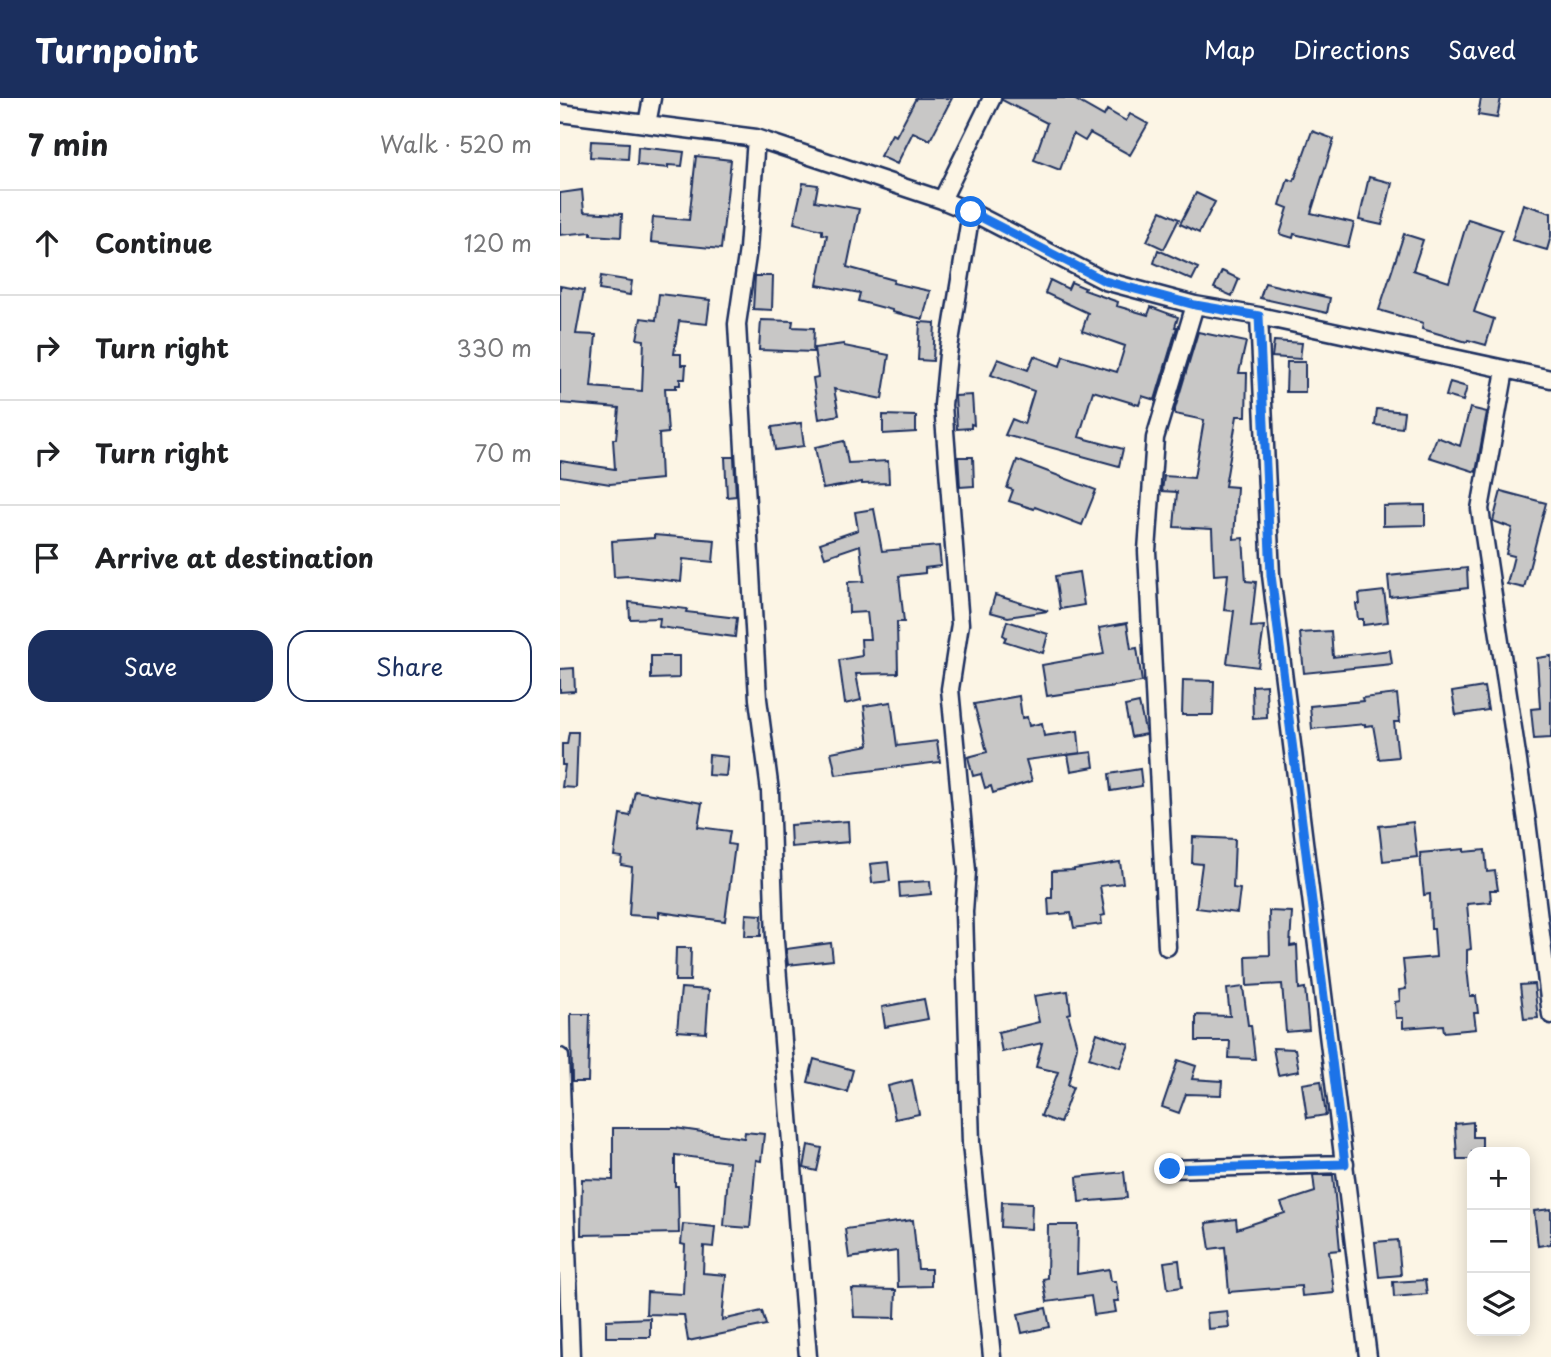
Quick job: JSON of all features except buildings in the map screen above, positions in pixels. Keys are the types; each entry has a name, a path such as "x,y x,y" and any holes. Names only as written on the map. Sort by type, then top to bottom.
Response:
{"street":[{"path":"647,124 652,98"},
{"path":"942,200 992,98"},
{"path":"560,113 756,138 942,200 971,212 1105,281 1195,305 1259,316 1551,379"},
{"path":"756,138 748,249 737,324 758,699 770,790 775,940 808,1357"},
{"path":"971,212 948,354 943,405 960,624 950,689 967,872 964,912 971,1143 992,1357"},
{"path":"1167,947 1147,551 1155,438 1195,305"},
{"path":"1259,316 1271,575 1368,1357"},
{"path":"1505,370 1480,509 1527,821 1551,1015"},
{"path":"560,1058 562,1201 568,1234 570,1357"},
{"path":"1170,1169 1345,1164"}],"route":[{"path":"971,212 1105,281 1195,305 1259,316 1271,575 1345,1164 1170,1169"}]}
